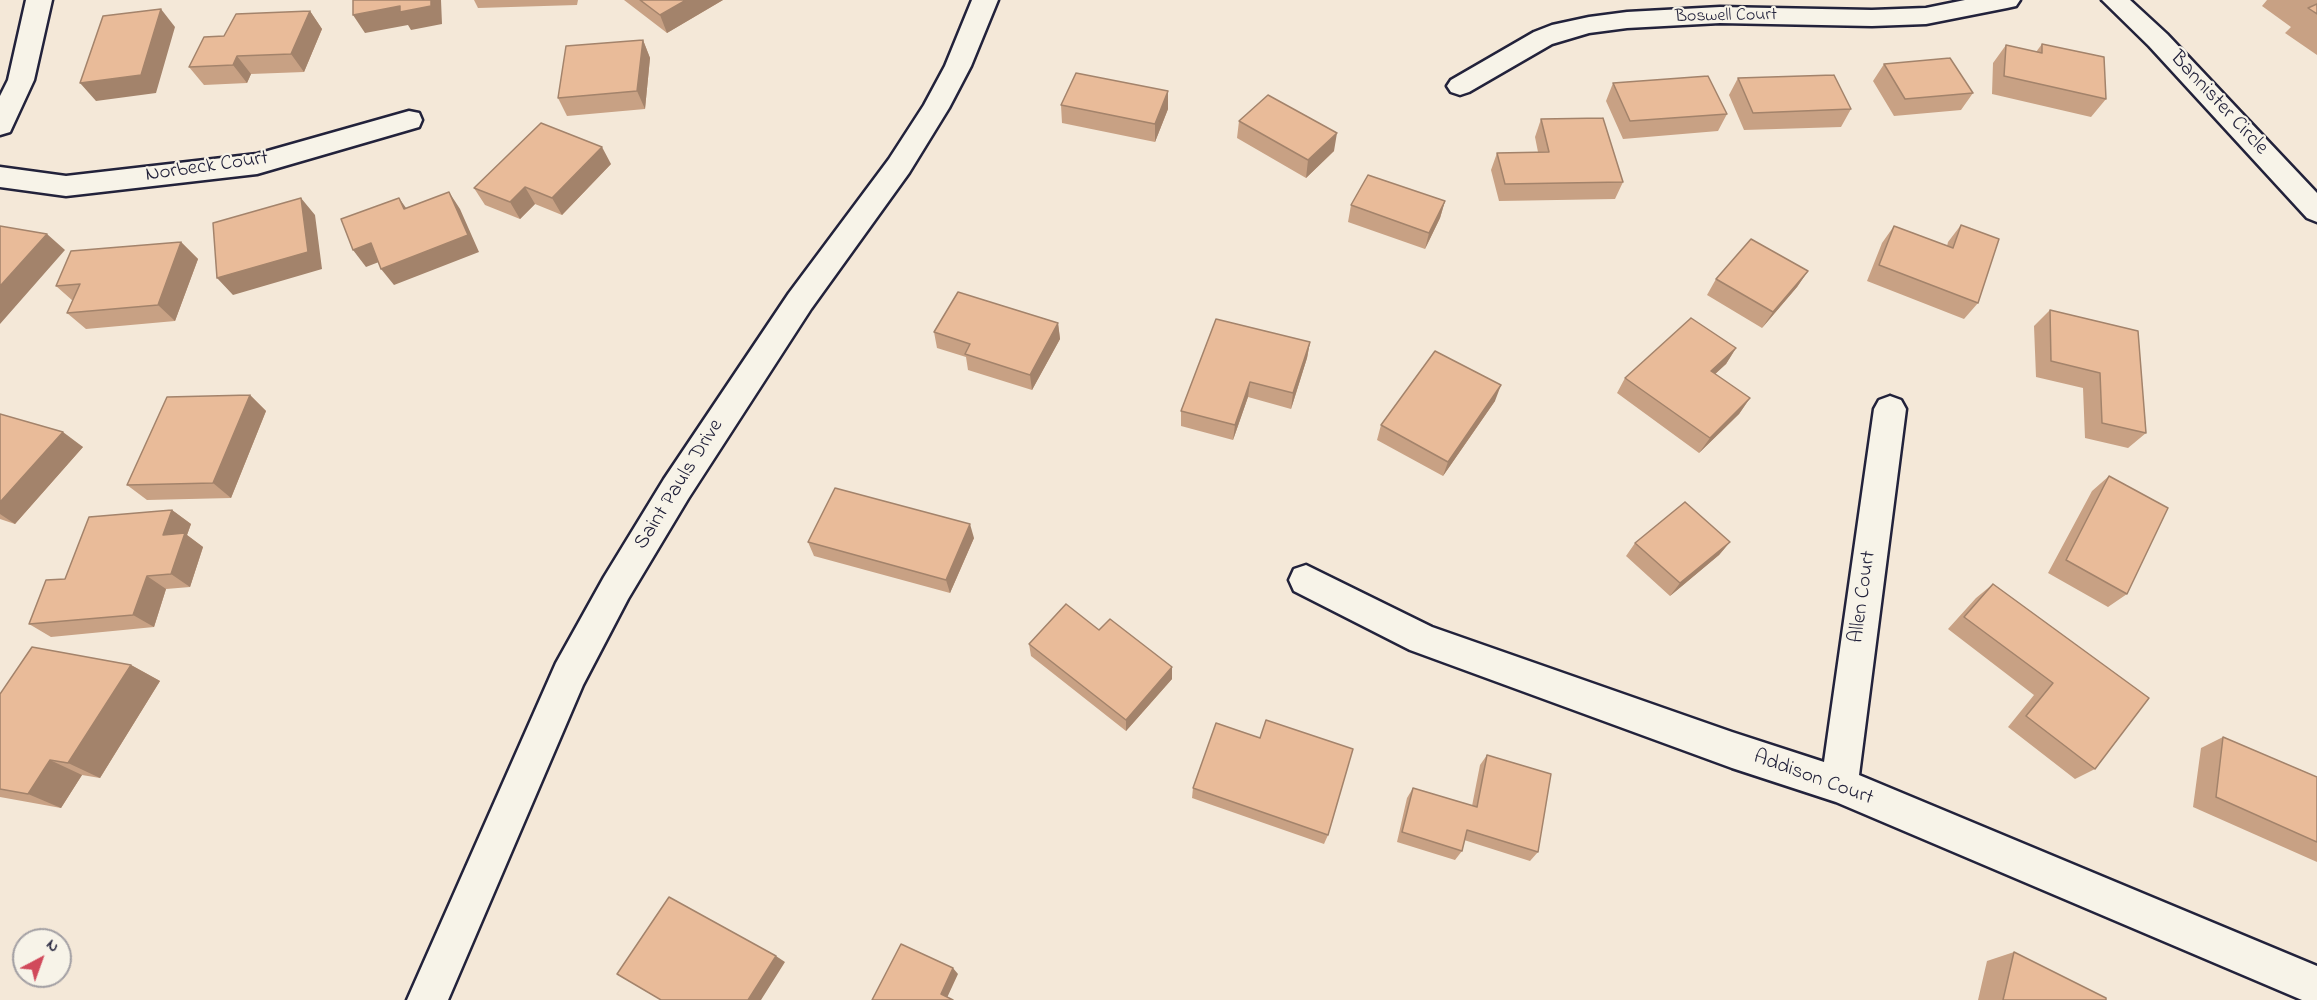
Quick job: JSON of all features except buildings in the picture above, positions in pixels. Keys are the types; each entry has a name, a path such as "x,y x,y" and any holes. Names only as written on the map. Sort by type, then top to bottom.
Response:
{"street":[{"path":"0,125 21,80 39,0"},
{"name":"Saint Pauls Drive","path":"427,1000 569,675 616,588 676,489 800,301 899,165 930,118 958,66 985,0"},
{"name":"Boswell Court","path":"1460,86 1543,38 1561,31 1589,25 1627,20 1720,15 1872,18 1926,16 2007,0"},
{"name":"Bannister Circle","path":"2115,0 2166,48 2317,211"},
{"name":"Norbeck Court","path":"0,177 66,186 257,164 409,120"},
{"name":"Allen Court","path":"1839,785 1890,409"},
{"name":"Addison Court","path":"1306,580 1422,639 1679,732 1839,785 2317,986"}]}
